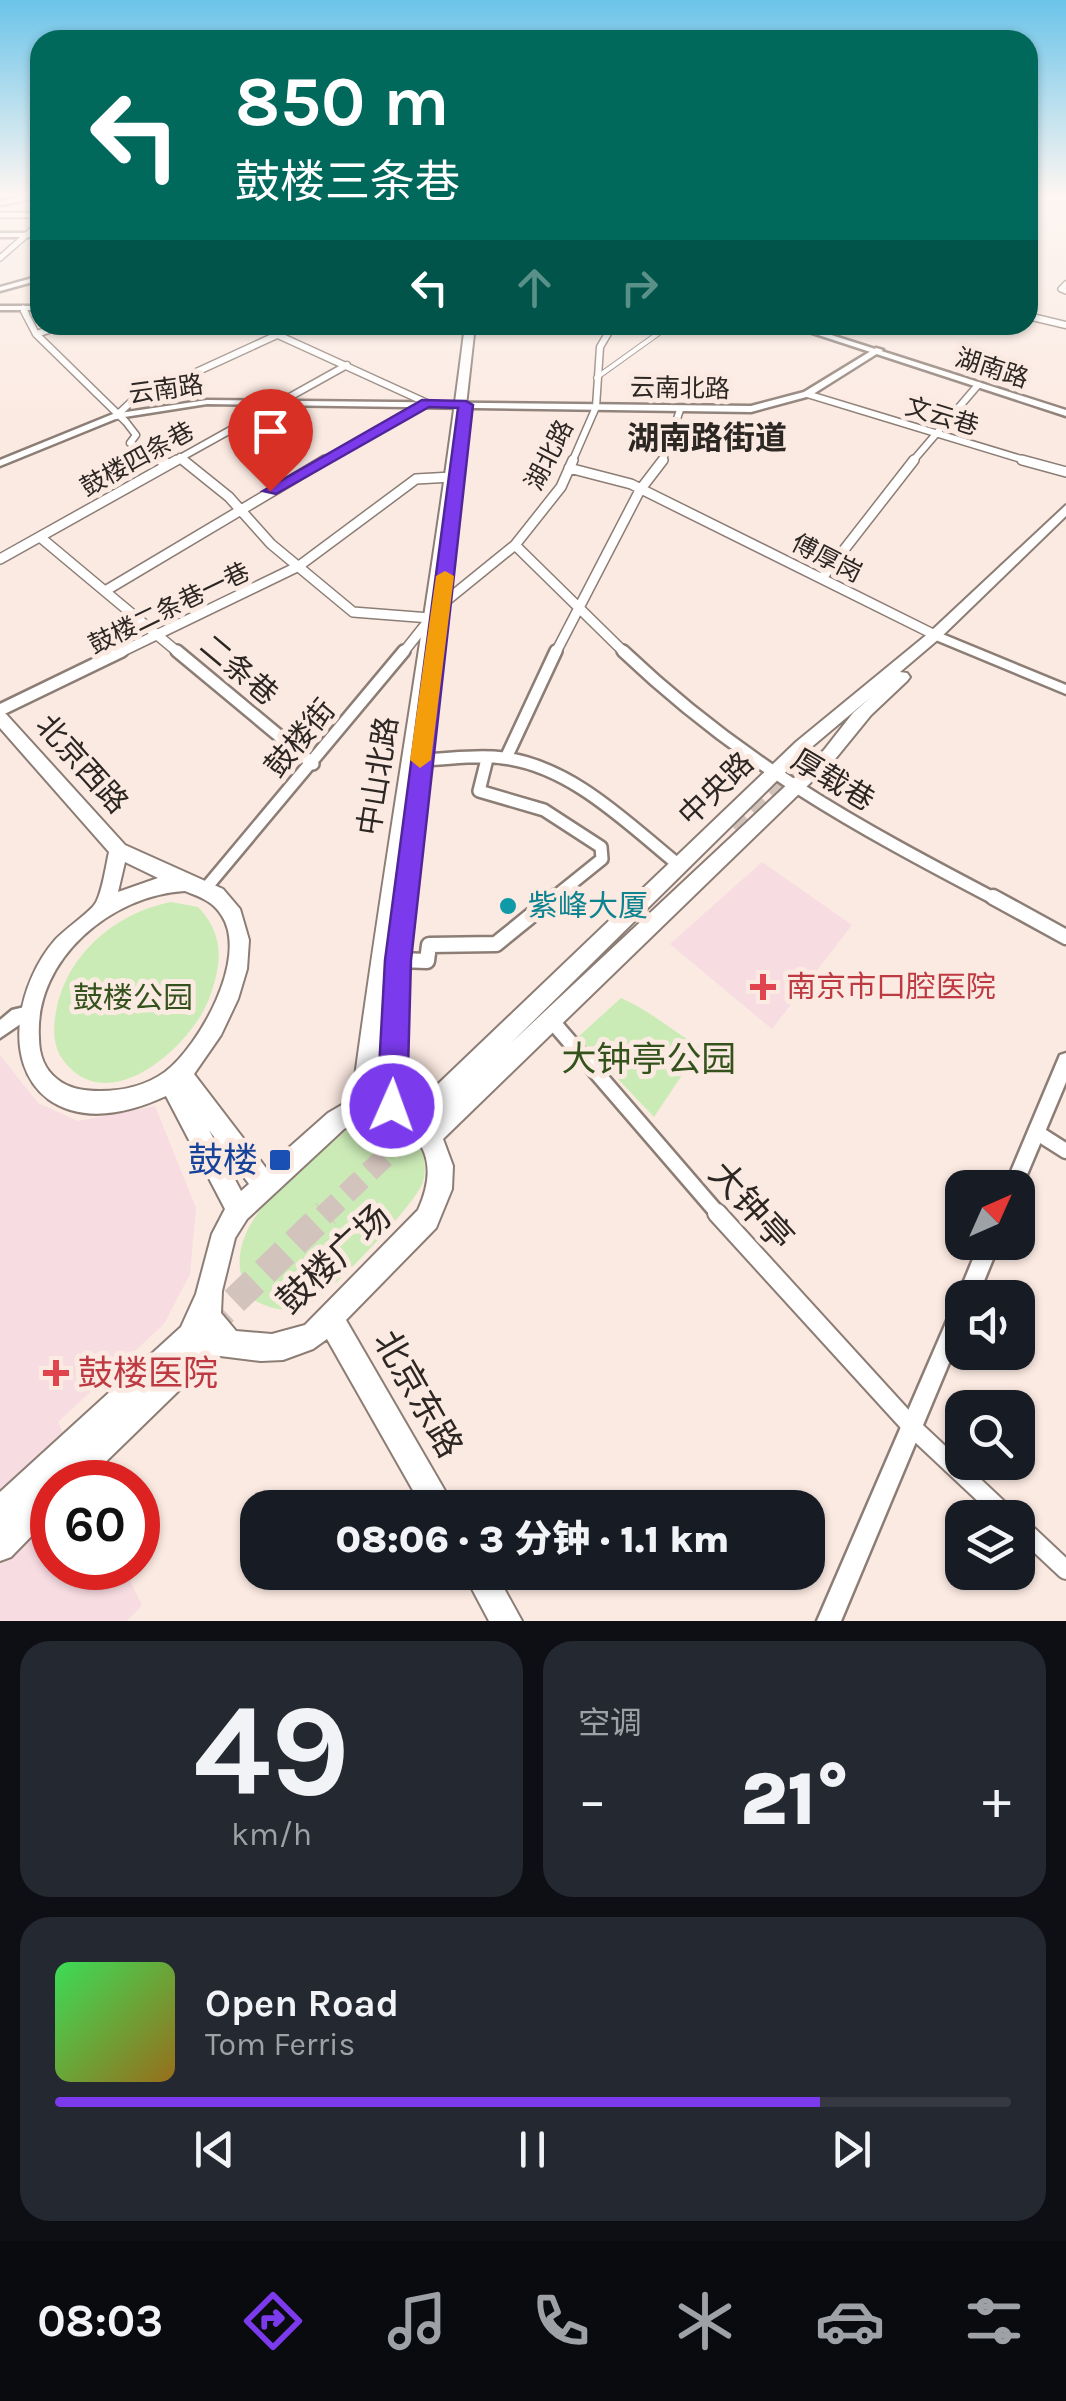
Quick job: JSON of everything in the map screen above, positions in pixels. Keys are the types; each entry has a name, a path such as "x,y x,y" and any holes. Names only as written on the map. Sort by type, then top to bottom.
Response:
{"main road":[{"name":"中山北路","path":"362,1106 436,612 472,335"},
{"name":"湖南路","path":"828,335 1066,412"},
{"name":"湖南路","path":"878,351 1066,412"},
{"name":"中山北路","path":"436,612 462,405"},
{"name":"中央路","path":"423,1128 551,1020 795,775 830,754 867,710 1066,508"},
{"name":"中央路","path":"423,1128 802,746 939,637 1066,524"},
{"path":"795,775 939,637"},
{"name":"北京西路","path":"0,714 119,850 196,885"},
{"name":"中山北路","path":"392,1106 398,960 414,760"},
{"name":"北京西路","path":"103,911 119,850"},
{"path":"196,885 226,901 234,914 238,940 236,982 222,1012 175,1077 147,1092 108,1102 69,1098 46,1085 35,1073 25,1037 29,1014 48,964 103,911 140,888 196,885"},
{"path":"175,1077 264,1185"},
{"path":"175,1077 238,1210"},
{"path":"0,1512 190,1336 209,1290 224,1234 238,1210 264,1185 336,1122 362,1106 392,1106 423,1128"},
{"name":"鼓楼广场","path":"228,1342 265,1349 314,1334 427,1220 435,1205 442,1168 423,1128"},
{"path":"88,1460 207,1347 228,1342 208,1318 209,1290"},
{"name":"北京东路","path":"330,1319 430,1490"},
{"path":"0,1546 30,1517"},
{"path":"488,1590 506,1621"}],"street":[{"path":"0,289 30,281"},
{"path":"0,308 30,308"},
{"path":"23,308 30,322"},
{"path":"1038,318 1064,322"},
{"path":"37,335 136,435 130,442 167,464"},
{"path":"116,416 131,402 277,335 427,402"},
{"name":"湖北路","path":"436,612 515,546 560,486 596,406 600,347 607,335"},
{"path":"596,378 656,335"},
{"name":"云南北路","path":"462,405 751,409 807,394 878,351"},
{"name":"鼓楼四条巷","path":"0,559 346,365"},
{"path":"822,578 933,435 978,385"},
{"name":"文云巷","path":"807,394 1066,472"},
{"name":"云南路","path":"0,462 116,416 207,402 462,405"},
{"path":"105,591 239,508 427,402"},
{"path":"506,758 577,606 640,490 656,475 673,442 680,410"},
{"path":"180,458 239,508 272,544 353,612 436,612"},
{"name":"傅厚岗","path":"569,468 616,479 939,637 1066,690"},
{"name":"鼓楼二条巷一巷","path":"0,714 299,566 416,479 452,477"},
{"name":"二条巷","path":"40,537 314,764"},
{"name":"厚载巷","path":"515,546 707,725 774,776 795,775 1066,937"},
{"name":"鼓楼街","path":"196,885 314,764 436,612"},
{"path":"414,760 506,758 559,776 680,866"},
{"path":"398,960 426,961 428,945 496,944 602,859 600,847 563,818 519,798 480,791 487,760"},
{"path":"0,1030 18,1016 29,1014"},
{"name":"大钟亭","path":"551,1020 666,1157 912,1428 990,1500"},
{"path":"1020,1170 1066,1061"},
{"path":"1036,1132 1066,1151"},
{"path":"829,1621 945,1349"},
{"path":"1035,1541 1066,1570"}],"shaded area":[{"name":"南京市口腔医院","path":"762,862 852,925 772,1029 670,944"},
{"name":"鼓楼医院","path":"0,1055 38,1103 78,1121 155,1106 196,1208 190,1274 164,1324 58,1422 76,1460 30,1460 30,1590 135,1590 142,1605 127,1621 0,1621"}],"green space":[{"name":"鼓楼公园","path":"171,902 198,907 217,939 217,974 199,1018 184,1038 144,1071 122,1081 100,1083 79,1075 61,1057 54,1035 56,1012 70,972 96,940 113,927"},
{"name":"大钟亭公园","path":"621,998 701,1047 654,1117 578,1037"},
{"path":"368,1117 395,1121 416,1138 425,1164 417,1193 370,1249 316,1300 285,1310 253,1300 241,1274 241,1248 251,1224 290,1178 356,1122"}],"tunnel":[{"path":"731,825 792,767"},
{"path":"323,1216 427,1117"},
{"path":"204,1330 326,1213"}],"slow traffic":[{"path":"420,760 445,576"}],"place":[{"name":"紫峰大厦","path":"508,906"},
{"name":"南京市口腔医院","path":"763,987"},
{"name":"鼓楼","path":"280,1160"},
{"name":"鼓楼医院","path":"56,1373"}],"district":[{"name":"湖南路街道","path":"707,438"}],"route":[{"path":"270,491 427,402 466,405 398,960 392,1106"}]}
